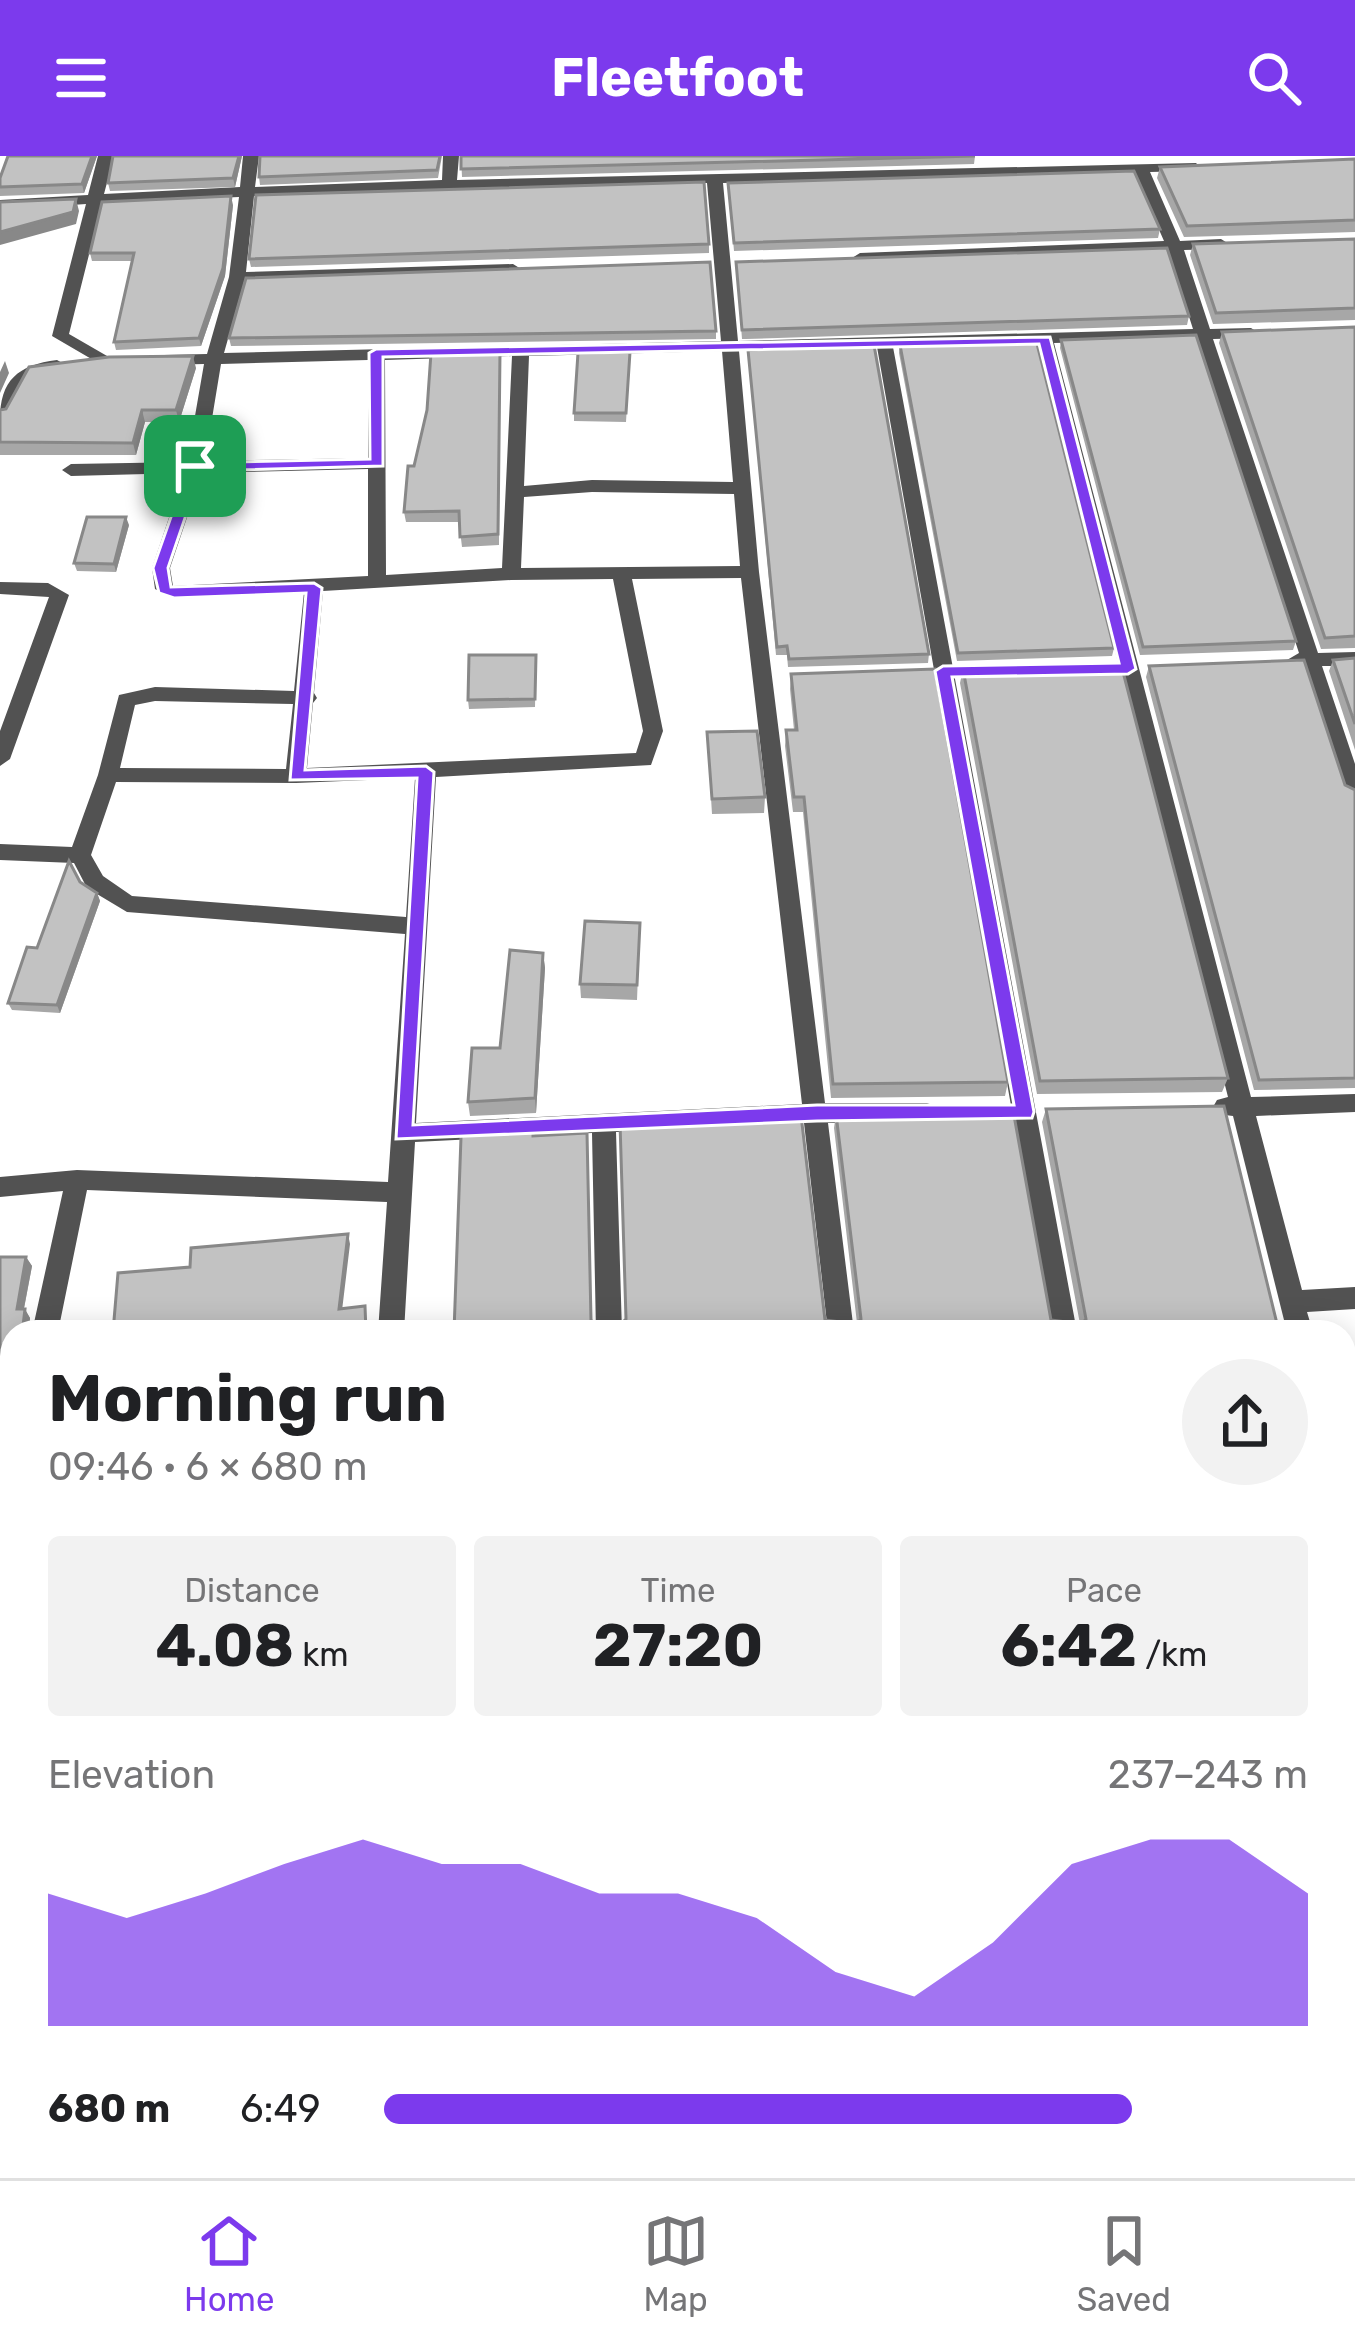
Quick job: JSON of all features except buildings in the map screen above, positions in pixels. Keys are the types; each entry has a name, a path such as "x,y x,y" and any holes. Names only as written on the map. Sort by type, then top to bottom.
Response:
{"street":[{"path":"106,156 60,336 106,360"},
{"path":"251,156 237,277 213,361 195,466 161,568 164,590 314,588 511,574 750,572"},
{"path":"449,188 451,156"},
{"path":"731,156 724,182 735,263 729,349 750,572 777,679 840,1320"},
{"path":"0,205 449,188 587,175 724,182 986,163 1059,162 1141,170 1182,161 1204,166"},
{"path":"1141,170 1174,245 1355,795"},
{"path":"837,259 1242,244"},
{"path":"700,264 735,263"},
{"path":"237,277 538,268"},
{"path":"149,360 1267,332"},
{"path":"1045,340 1297,1320"},
{"path":"884,342 1062,1320"},
{"path":"511,574 520,351"},
{"path":"376,353 377,583"},
{"path":"0,415 17,378 26,370 128,360"},
{"path":"71,470 378,463"},
{"path":"515,492 592,486 742,488"},
{"path":"108,775 296,776 644,760 653,731 621,573"},
{"path":"0,588 53,590 59,595 0,759"},
{"path":"296,776 314,588"},
{"path":"1265,662 1355,658"},
{"path":"307,698 155,694 126,700 108,775 80,855 95,882 127,904 415,926"},
{"path":"392,1320 426,772"},
{"path":"0,852 80,855"},
{"path":"1198,1108 1355,1103"},
{"path":"403,1133 817,1113 956,1113"},
{"path":"604,1124 609,1320"},
{"path":"0,1187 77,1180 398,1192"},
{"path":"48,1320 77,1180"},
{"path":"1292,1302 1355,1298"}],"route":[{"path":"1045,340 1128,669 943,671 1025,1112 817,1113 403,1133 426,772 296,776 314,588 164,590 161,568 195,466 378,463 376,353 1045,340"}]}
